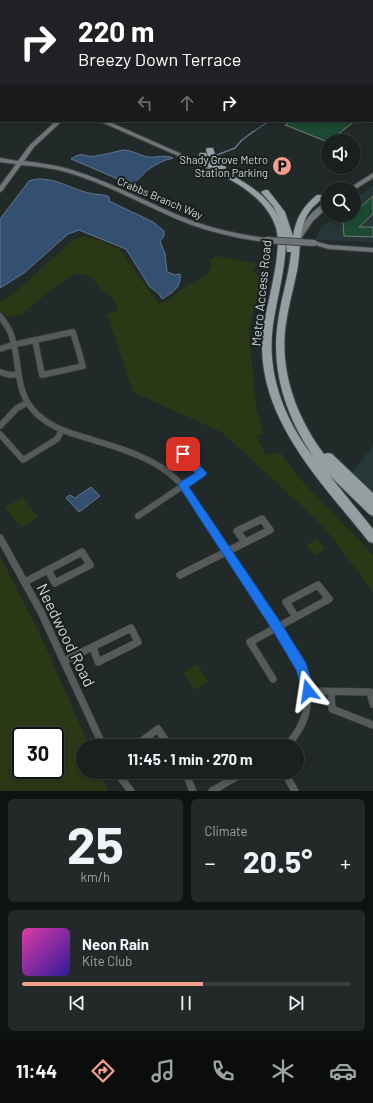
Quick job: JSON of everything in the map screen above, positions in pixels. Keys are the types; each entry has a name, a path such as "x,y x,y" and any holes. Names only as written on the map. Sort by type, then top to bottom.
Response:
{"highway":[{"path":"210,150 216,163 254,183 269,196 276,204 286,222 290,238 290,253 284,283 282,320"},
{"path":"203,155 208,163 219,172"},
{"name":"Metro Access Road","path":"219,172 237,180 257,194 268,206 279,228 281,234 279,259 267,341 272,384 290,432 314,466 340,496"},
{"path":"298,239 298,223 304,211 312,202 320,197"},
{"name":"Metro Access Road","path":"298,239 282,320 280,342 281,366 285,387 306,436 320,457 337,478 373,511"},
{"path":"294,410 325,453 373,500"},
{"path":"340,496 373,528"},
{"path":"340,496 373,538"}],"main road":[{"path":"0,190 32,146 58,122"},
{"name":"Metro Access Road","path":"104,122 219,172"},
{"path":"110,122 114,126"},
{"name":"Crabbs Branch Way","path":"0,160 52,168 77,174 216,232 266,240 373,245"},
{"path":"361,183 373,175"},
{"name":"Metro Access Road","path":"298,239 314,214 321,209"},
{"name":"Crabbs Branch Way","path":"314,243 329,247 373,250"}],"street":[{"path":"0,316 7,322 15,344 21,390 27,403 45,421 62,430 122,450 154,464 170,474 183,485 228,551 302,668 308,691 307,709 299,730 292,739"},
{"path":"0,349 15,344 34,340 73,332 83,366 42,374 34,340"},
{"path":"0,372 10,375 18,374"},
{"path":"0,426 17,408 27,403"},
{"path":"0,434 22,460 56,439 62,430"},
{"path":"138,516 202,473 183,454"},
{"path":"180,575 270,530 262,519 237,531 245,542"},
{"name":"Needwood Road","path":"0,538 26,582 100,739"},
{"path":"26,582 48,570 82,552 90,565 55,583 48,570"},
{"path":"273,679 250,642 277,627 296,617 329,599 318,585 286,602 296,617"},
{"path":"64,661 131,628 138,642 98,662 93,647"},
{"path":"308,691 370,692 373,704"},
{"path":"331,692 332,709 373,725"},
{"path":"144,739 158,729 164,739"},
{"path":"122,779 131,791"},
{"path":"189,779 193,791"},
{"path":"212,791 233,779"},
{"path":"288,779 295,791"}],"shaded area":[{"path":"373,185 373,242 315,240 321,227 328,222 361,222 361,195"},
{"path":"373,446 373,491 352,472"}],"green space":[{"path":"85,237 96,239 119,249 159,304 204,276 212,267 210,260 216,256 260,264 252,268 261,282 249,328 256,409 264,434 257,436 266,455 280,452 301,480 373,555 373,592 324,527 223,433 133,392 107,314 115,312 118,308 112,297 102,291 94,280 87,275 73,275 52,289 22,314 8,317 0,310 0,302 19,289 72,241"},
{"path":"22,497 38,517 22,528 5,508"},
{"path":"317,539 325,549 315,555 306,545"},
{"path":"0,556 39,632 86,739 76,739 76,779 103,779 108,791 0,791"},
{"path":"197,664 208,681 195,690 183,673"}],"water":[{"path":"123,150 148,157 167,156 173,158 154,165 131,184 123,183 118,179 71,159 79,155 95,156"},
{"path":"37,179 52,180 79,190 107,196 109,197 109,201 153,222 164,231 164,236 160,241 165,254 167,272 175,275 180,274 179,283 176,289 162,299 159,294 150,287 126,249 79,230 68,234 24,273 0,288 0,219 29,181"},
{"path":"91,487 100,496 79,512 66,498 70,495 75,498"}],"building":[{"name":"Shady Grove Metro Station Parking","path":"290,122 354,122 338,134 321,134 321,139 285,125"},
{"path":"373,196 373,214 359,227 373,227 373,237 344,236 344,222 361,222 361,207"}],"waterway":[{"path":"253,132 268,122"},
{"path":"217,155 235,148 242,140 254,131"}],"place":[{"name":"Shady Grove Metro Station Parking","path":"282,166"}],"route":[{"path":"183,454 202,473 183,485 228,551 302,668 308,691"}]}
